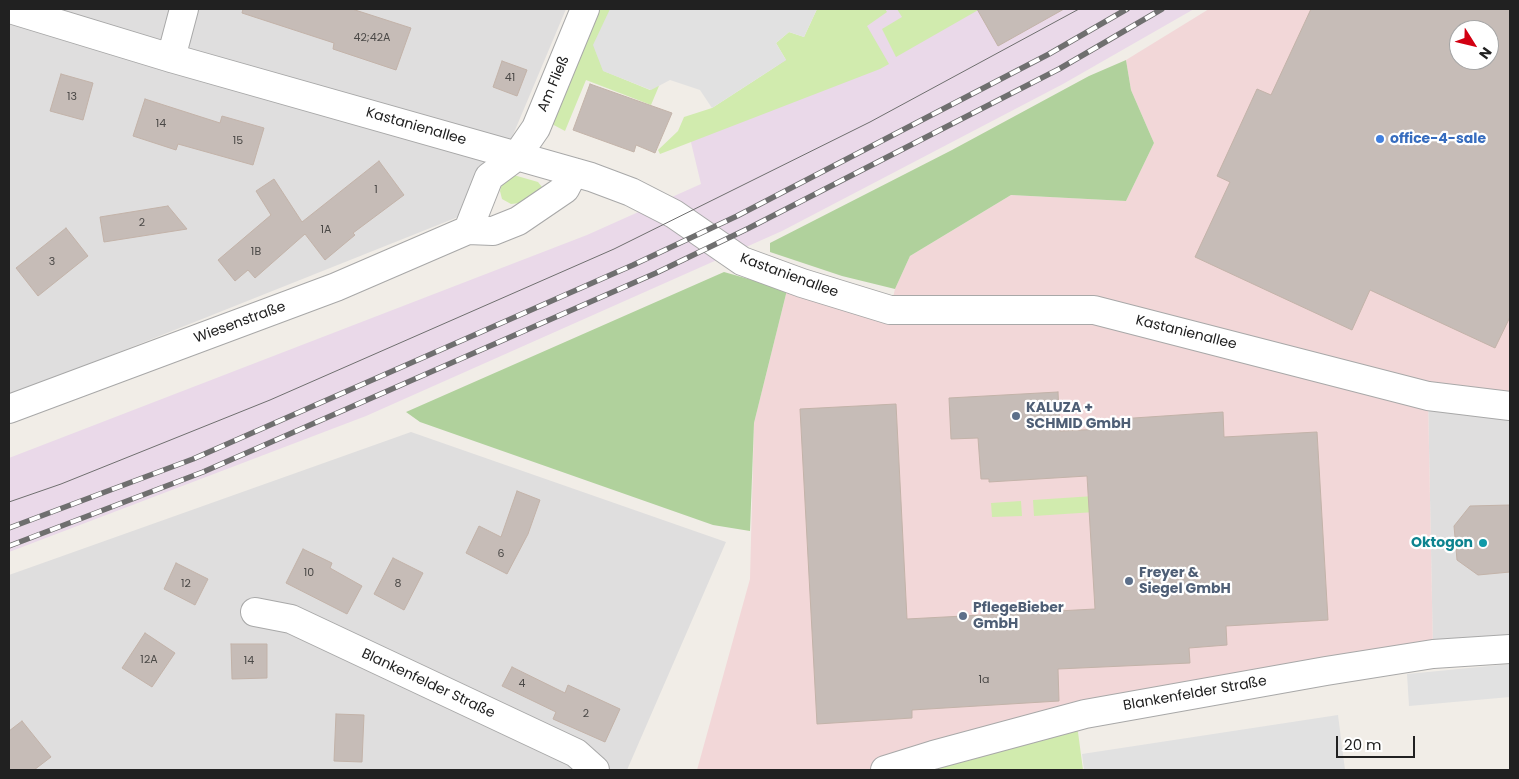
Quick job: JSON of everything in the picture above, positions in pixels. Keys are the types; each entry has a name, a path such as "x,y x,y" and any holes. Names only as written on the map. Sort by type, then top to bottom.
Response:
{"street":[{"name":"Kastanienallee","path":"10,9 171,58 574,172 631,192 674,214 742,261 802,283 890,310 1094,310 1428,396 1510,406"},
{"path":"171,58 184,9"},
{"name":"Am Fließ","path":"516,156 536,128 586,9"},
{"path":"468,230 489,177 516,156"},
{"name":"Wiesenstraße","path":"9,409 336,287 468,230 492,231 518,221 566,189 574,172"},
{"name":"Blankenfelder Straße","path":"255,612 291,619 300,623 576,754 595,770"},
{"name":"Blankenfelder Straße","path":"886,770 933,755 1085,714 1434,654 1510,649"}],"shaded area":[{"path":"9,9 566,9 510,142 463,215 9,396"},
{"path":"610,9 817,9 804,37 789,32 776,43 786,60 712,108 700,90 670,80 651,90 603,71 593,45"},
{"path":"850,9 1194,9 1063,84 782,231 366,416 9,552 9,458 587,235 701,184 689,134"},
{"path":"1209,9 1510,9 1510,406 1428,396 1433,654 885,770 697,770 750,579 754,423 787,290 890,310 895,289 910,256 1011,195 1126,201 1154,143 1131,90 1126,60"},
{"path":"1428,396 1510,406 1510,649 1433,654"},
{"path":"411,432 726,542 627,770 9,770 9,575"},
{"path":"1510,664 1510,697 1409,706 1407,674"},
{"path":"1338,715 1345,770 1084,770 1082,754"}],"green space":[{"path":"595,9 623,9 604,71 650,90 664,74 651,105 586,80 565,131 550,123"},
{"path":"817,9 885,9 887,12 867,26 889,64 660,154 658,150 678,131 684,117 712,108 786,60 776,43 789,32 804,37"},
{"path":"897,9 980,9 896,57 882,29 902,17"},
{"path":"1126,60 1131,90 1154,143 1126,201 1011,195 910,256 895,289 842,276 770,252 770,243 952,150 1089,76"},
{"path":"510,174 538,182 542,187 531,197 520,203 511,204 502,199 500,191 503,180"},
{"path":"724,272 787,290 754,423 750,531 713,525 420,422 406,412"},
{"path":"1094,496 1095,512 1034,516 1033,500"},
{"path":"1021,501 1022,516 992,517 991,503"},
{"path":"1076,717 1083,770 886,770"}],"building":[{"path":"243,9 352,9 411,28 396,70 333,49 334,43 242,13"},
{"path":"977,9 1064,9 998,46"},
{"name":"office-4-sale","path":"1311,9 1510,9 1510,317 1495,348 1370,290 1352,330 1195,257 1230,182 1217,176 1257,89 1271,95"},
{"path":"502,61 527,70 517,96 493,87"},
{"path":"61,74 93,83 83,120 50,111"},
{"path":"590,84 672,113 655,153 636,145 634,152 573,130"},
{"path":"145,99 220,123 222,116 264,128 253,165 178,144 176,150 133,136"},
{"path":"379,161 404,195 353,233 355,235 325,260 305,234 255,278 248,270 235,281 218,260 271,215 256,191 274,179 302,222"},
{"path":"168,206 187,229 104,242 100,217"},
{"path":"66,228 88,256 38,296 16,268"},
{"path":"1058,392 1060,431 1104,429 1104,420 1223,412 1224,437 1317,432 1328,620 1226,626 1227,645 1189,648 1190,663 1058,669 1059,701 912,710 912,718 817,724 800,409 896,404 907,619 1095,609 1087,476 989,482 989,479 981,479 978,438 951,439 949,398"},
{"path":"517,491 540,500 528,534 507,574 466,553 479,526 501,537"},
{"name":"Oktogon","path":"1510,505 1510,572 1478,575 1457,560 1454,526 1470,506"},
{"path":"303,549 332,563 330,568 362,586 347,614 286,583"},
{"path":"393,558 423,573 404,610 374,594"},
{"path":"176,563 208,579 195,605 164,589"},
{"path":"145,633 175,653 152,687 122,668"},
{"path":"231,644 267,644 267,678 232,679"},
{"path":"512,667 565,693 568,685 620,709 605,742 553,719 556,712 502,686"},
{"path":"336,714 364,715 362,762 334,761"},
{"path":"22,721 51,757 34,770 9,770 9,731"}],"tram line":[{"path":"9,502 61,484 270,400 614,249 870,122 1079,9"}],"railway":[{"path":"9,528 193,459 633,265 737,216 1049,54 1127,9"},
{"path":"9,546 203,472 656,273 749,228 1059,69 1162,9"}],"place":[{"name":"office-4-sale","path":"1380,139"},
{"name":"KALUZA + SCHMID GmbH","path":"1016,416"},
{"name":"Oktogon","path":"1483,543"},
{"name":"Freyer & Siegel GmbH","path":"1129,581"},
{"name":"PflegeBieber GmbH","path":"963,616"}]}
